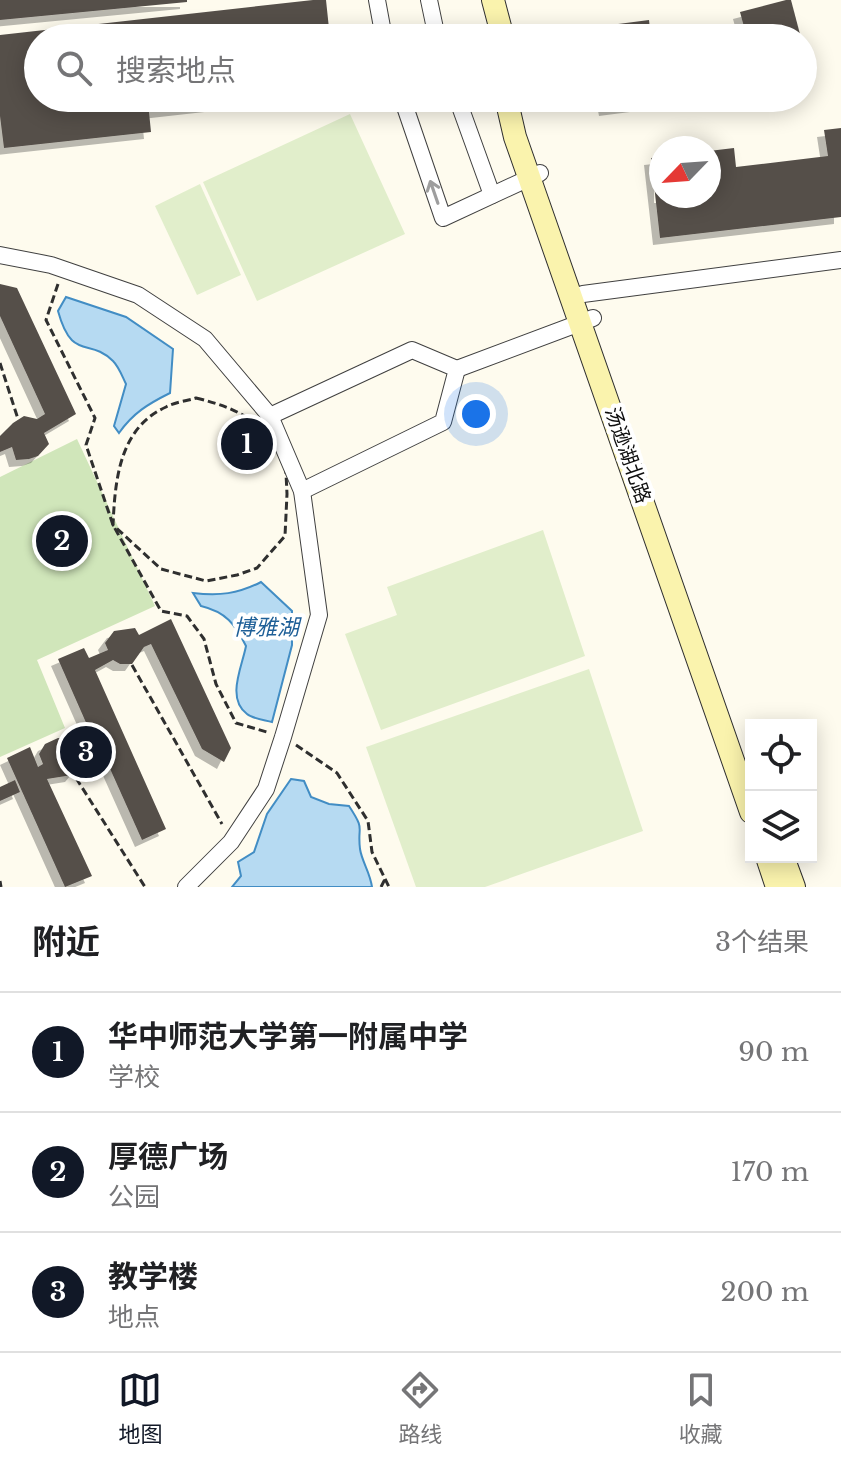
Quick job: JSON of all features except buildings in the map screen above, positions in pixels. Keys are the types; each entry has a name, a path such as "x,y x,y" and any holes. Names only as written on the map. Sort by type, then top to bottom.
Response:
{"main road":[{"path":"482,0 488,24"},
{"path":"493,0 499,24"},
{"name":"汤逊湖北路","path":"511,112 745,750"},
{"name":"汤逊湖北路","path":"520,112 535,176"},
{"name":"汤逊湖北路","path":"587,320 745,794"},
{"path":"769,863 777,887"},
{"path":"785,863 794,887"}],"street":[{"path":"377,0 381,24"},
{"path":"429,0 434,24"},
{"path":"407,112 443,218 535,176"},
{"path":"462,112 492,195"},
{"path":"0,255 63,269 138,295 205,339 270,416 302,491 319,615 266,789 231,842 186,887"},
{"path":"578,296 841,260"},
{"path":"270,416 412,350 457,369 587,320"},
{"path":"302,491 443,422 457,369"}],"path":[{"path":"63,269 46,320 95,418 86,445 113,525 161,611 187,616 204,639 216,684 236,723 283,737 337,773 368,821 372,852 389,887"},
{"path":"0,363 18,419"},
{"path":"196,398 222,404 253,420 285,452 285,536 257,568 206,581 161,569 113,525 115,483 125,448 146,420 166,407 196,398"},
{"path":"132,665 231,842"},
{"path":"76,778 145,887"},
{"path":"381,887 386,877"},
{"path":"0,881 1,887"}],"green space":[{"path":"350,114 405,234 257,301 203,182"},
{"path":"200,184 241,275 197,295 155,206"},
{"path":"77,439 155,606 37,660 65,728 0,757 0,477"},
{"path":"543,530 585,656 381,730 345,634 397,615 387,587"},
{"path":"589,669 643,831 485,887 416,887 366,747"}],"water":[{"path":"66,297 126,317 173,349 170,393 142,410 119,433 114,426 126,384 113,361 69,337 58,311"},
{"name":"博雅湖","path":"261,582 292,611 292,645 272,722 252,717 241,707 236,691 246,646 229,620 201,606 193,593 228,593"},
{"path":"291,779 304,781 311,797 329,804 349,806 359,824 360,849 372,887 232,887 241,876 238,862 254,852 267,814"}],"place":[{"name":"华中师范大学第一附属中学","path":"247,444"},
{"name":"厚德广场","path":"62,541"},
{"name":"教学楼","path":"86,752"}]}
